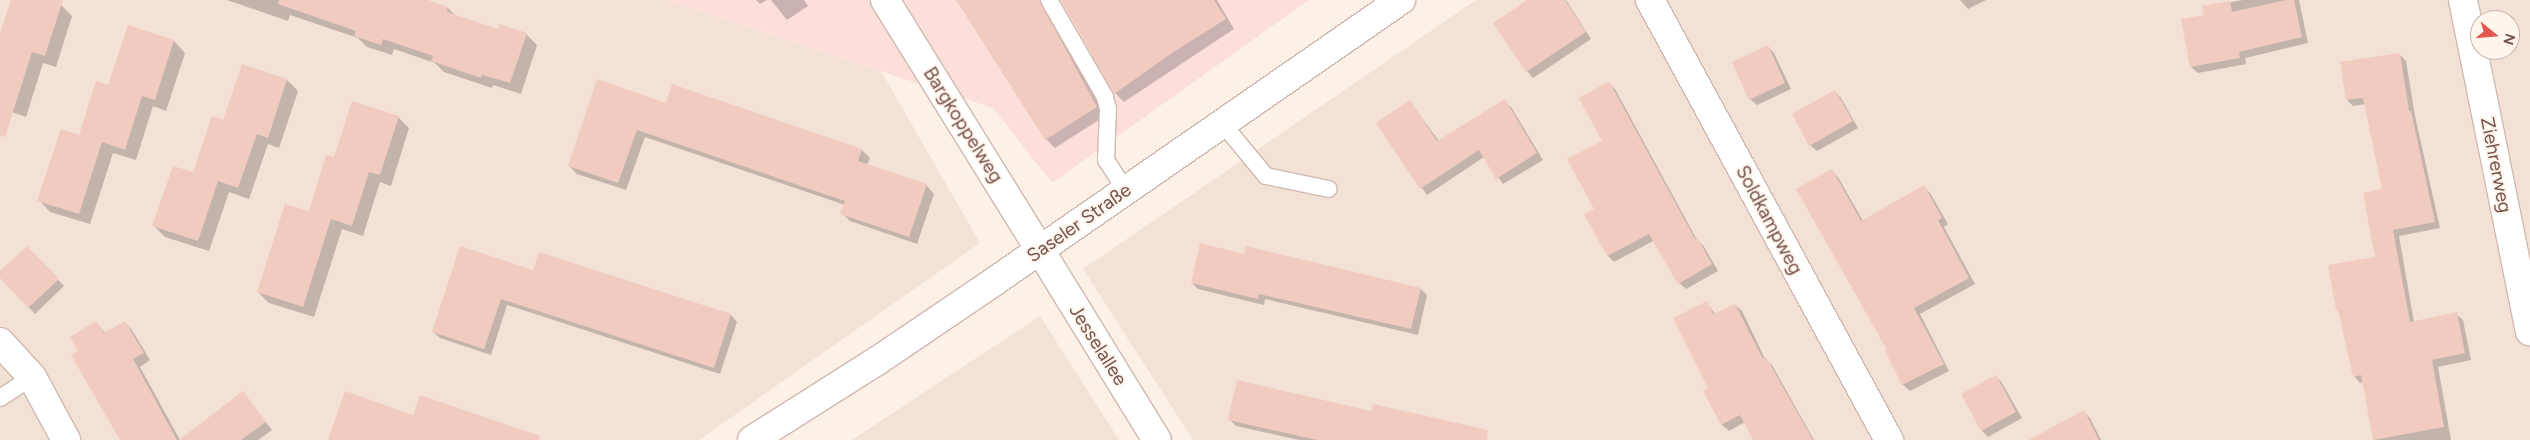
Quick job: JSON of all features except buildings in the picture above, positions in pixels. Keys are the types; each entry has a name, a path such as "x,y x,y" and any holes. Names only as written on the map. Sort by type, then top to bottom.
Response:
{"street":[{"name":"Bargkoppelweg","path":"885,0 1040,250"},
{"name":"Soldkampweg","path":"1650,0 1889,440"},
{"name":"Ziehrerweg","path":"2463,0 2530,331"},
{"name":"Saseler Straße","path":"752,440 869,366 1040,250 1395,2"},
{"name":"Jesselallee","path":"1040,250 1157,440"},
{"path":"0,342 32,377 66,440"}],"lane":[{"path":"1048,0 1104,97 1108,109 1106,160 1126,191"},
{"path":"1222,123 1266,176 1329,189"},
{"path":"0,398 32,377"}],"shaded area":[{"path":"0,0 664,0 881,71 980,243 699,440 0,440"},
{"path":"664,0 1309,0 1052,183 993,108"},
{"path":"1476,0 2530,0 2530,440 1193,440 1083,269"},
{"path":"1040,316 1119,440 852,440"}]}
